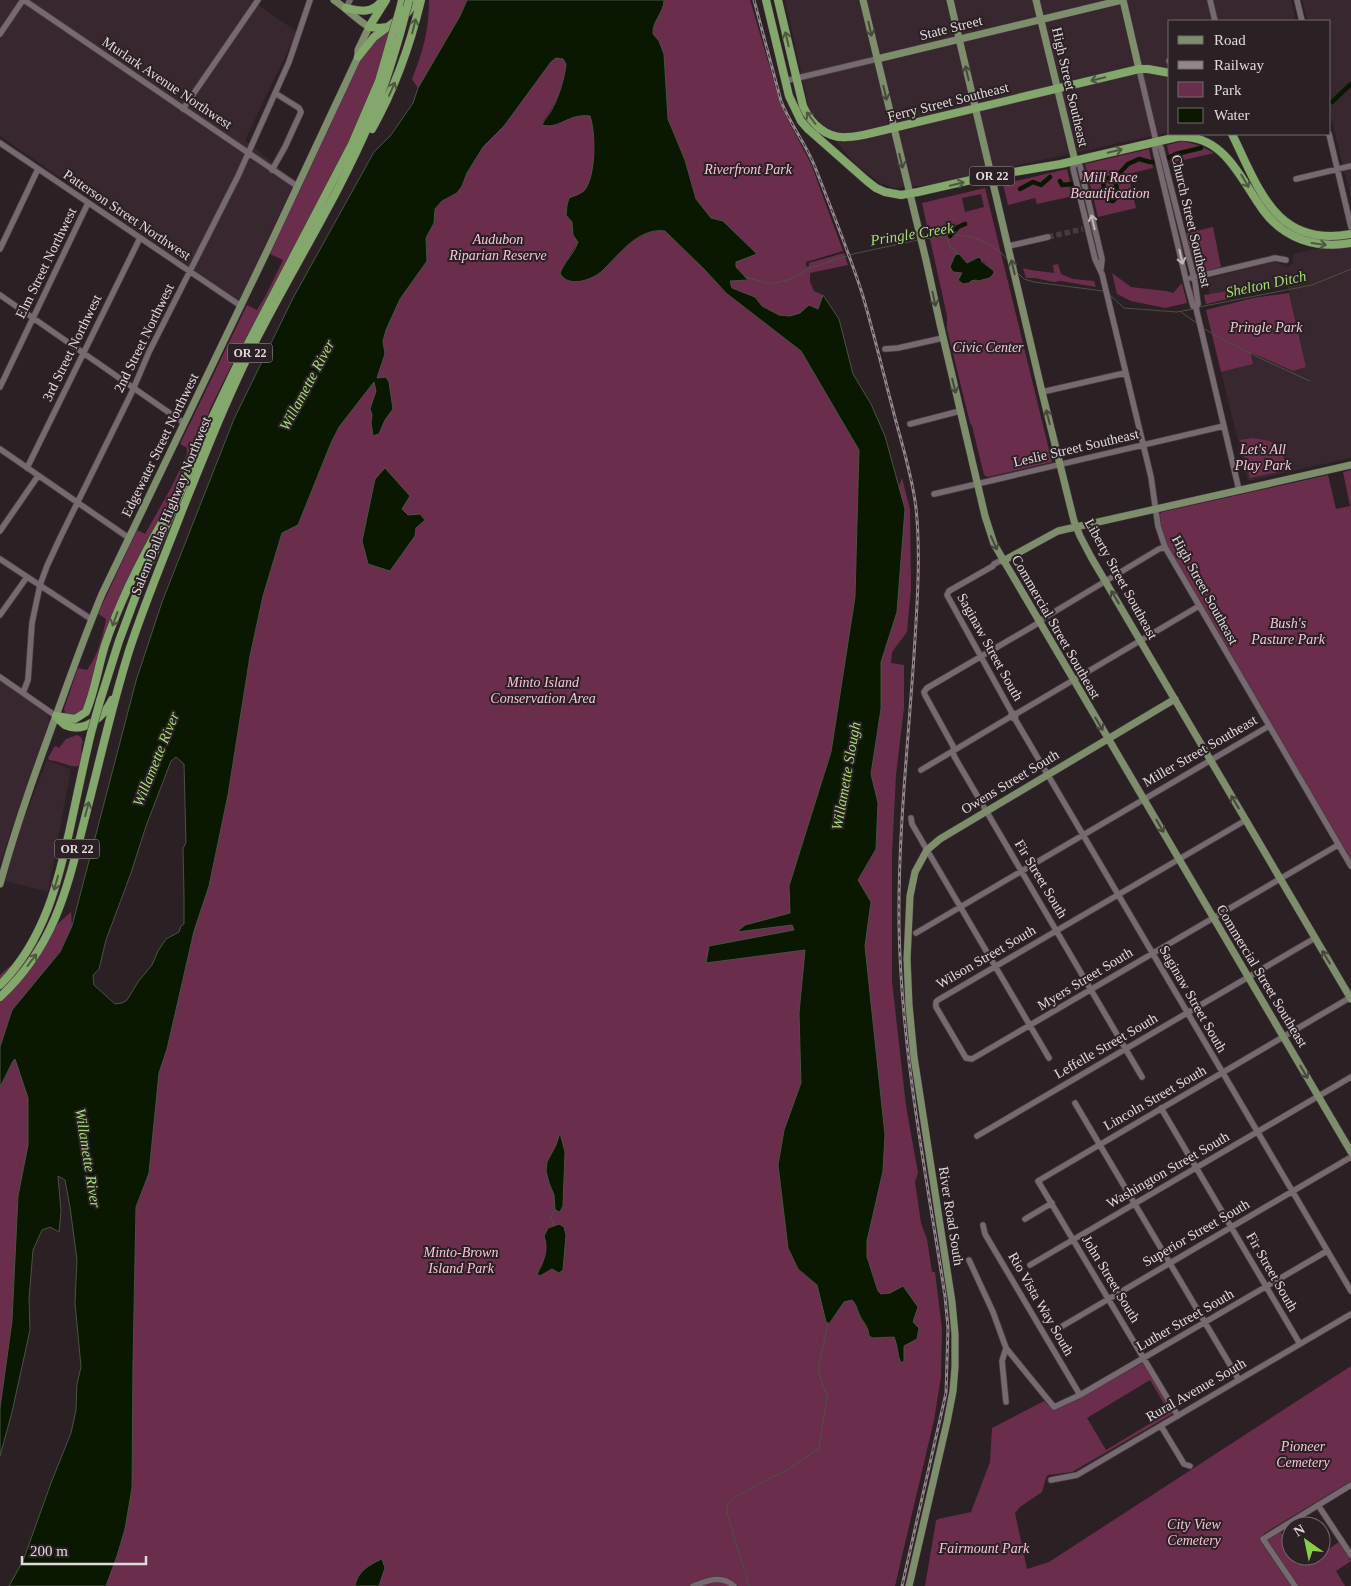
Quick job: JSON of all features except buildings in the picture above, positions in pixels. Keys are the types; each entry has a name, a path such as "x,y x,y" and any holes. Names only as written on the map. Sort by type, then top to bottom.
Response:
{"highway":[{"path":"346,8 369,11 384,0"},
{"path":"384,0 369,27 380,28 402,18 416,0"},
{"name":"OR 22","path":"396,35 402,0"},
{"name":"OR 22","path":"396,35 409,0"},
{"name":"OR 22","path":"344,178 394,84 411,37 420,0"},
{"name":"OR 22","path":"766,0 791,103 801,121 879,190 905,194 1075,161 1184,136 1204,142 1215,148 1232,163 1264,212 1286,232 1311,243 1328,246 1351,243"},
{"name":"Ferry Street Southeast","path":"778,0 806,114 816,126 831,135 847,138 1139,69 1152,69 1168,73"},
{"path":"358,57 372,39 387,26"},
{"name":"Salem Dallas Highway Northwest","path":"0,997 36,956 55,919 70,877 119,684 148,600 224,406 261,331 344,178 378,102 396,35"},
{"name":"Salem Dallas Highway Northwest","path":"0,985 26,954 46,916 60,872 100,701 128,618 177,498 240,357 352,144 396,35"},
{"path":"1232,135 1260,191 1285,222 1304,232 1318,236 1338,237 1351,234"},
{"name":"OR 22","path":"56,716 75,719 86,712 117,611 145,552 177,498"},
{"name":"OR 22","path":"56,716 64,724 72,726 90,724 97,720 106,710 119,684"}],"main road":[{"path":"334,0 369,27"},
{"path":"863,0 894,128 905,194"},
{"name":"Liberty Street Southeast","path":"950,0 1042,392 1076,526 1083,542 1140,640 1351,998"},
{"name":"High Street Southeast","path":"1036,0 1075,161"},
{"name":"State Street","path":"877,59 1122,0"},
{"name":"Church Street Southeast","path":"1122,0 1139,69"},
{"name":"Edgewater Street Northwest","path":"0,884 1,874 13,838 91,619 358,57 358,50 369,27"},
{"name":"Commercial Street Southeast","path":"905,194 912,204 960,411 994,544 1351,1152"},
{"path":"1005,564 1054,532 1351,465"},
{"name":"Owens Street South","path":"927,850 940,839 1175,699"},
{"name":"River Road South","path":"909,1586 950,1404 955,1355 952,1302 919,1093 909,1005 907,949 911,888 917,867 927,850"}],"street":[{"path":"0,34 23,0"},
{"name":"Murlark Avenue Northwest","path":"23,0 297,186"},
{"path":"183,109 258,0"},
{"name":"2nd Street Northwest","path":"23,693 28,680 32,623 40,585 60,538 248,153 289,62 310,0"},
{"path":"346,8 350,0"},
{"path":"1210,0 1215,20"},
{"path":"1297,0 1302,20"},
{"name":"State Street","path":"785,81 877,59"},
{"name":"Church Street Southeast","path":"1139,69 1156,142 1155,149 1186,278 1194,300 1198,304 1196,308 1238,490"},
{"path":"272,170 301,112 299,108 275,93"},
{"path":"1329,135 1351,227"},
{"name":"Church Street Southeast","path":"1156,142 1161,148 1193,277 1194,300"},
{"name":"Patterson Street Northwest","path":"0,143 241,306"},
{"name":"High Street Southeast","path":"1101,269 1102,263 1080,166 1075,161 1073,168 1085,229 1095,259 1101,269 1154,492 1158,526 1165,547 1351,866"},
{"path":"1296,179 1351,166"},
{"path":"0,249 38,169"},
{"name":"Elm Street Northwest","path":"0,387 88,203"},
{"path":"1008,244 1018,244 1048,237"},
{"name":"3rd Street Northwest","path":"27,468 140,238"},
{"path":"1186,278 1276,258 1286,260"},
{"path":"0,295 184,423"},
{"path":"885,349 943,338"},
{"path":"1042,392 1125,373"},
{"path":"910,424 960,411"},
{"name":"Leslie Street Southeast","path":"934,494 1224,426"},
{"path":"0,449 128,538"},
{"path":"0,531 38,476"},
{"path":"981,657 1165,547"},
{"path":"0,559 91,619"},
{"name":"Saginaw Street South","path":"1005,564 1000,560 947,594 1013,716 1351,1291"},
{"path":"0,615 27,577"},
{"path":"921,770 1199,606"},
{"name":"Fir Street South","path":"981,657 926,688 924,692 953,746 954,756 1142,1077"},
{"path":"0,677 56,716"},
{"name":"Miller Street Southeast","path":"916,933 1269,726"},
{"path":"911,818 912,824 1049,1058"},
{"name":"Wilson Street South","path":"968,1059 936,1007 936,1002 994,966 1246,820"},
{"name":"Myers Street South","path":"968,1059 972,1059 1030,1026 1338,844"},
{"name":"Leffelle Street South","path":"977,1136 1315,938"},
{"name":"Lincoln Street South","path":"1038,1181 1351,998"},
{"name":"Washington Street South","path":"1030,1265 1351,1077"},
{"path":"1075,1103 1239,1380"},
{"name":"Fir Street South","path":"1161,1108 1300,1344"},
{"name":"Superior Street South","path":"1054,1331 1351,1156"},
{"name":"John Street South","path":"1038,1181 1178,1416"},
{"path":"1025,1219 1052,1203"},
{"name":"Rio Vista Way South","path":"983,1225 985,1234 1080,1395"},
{"name":"Luther Street South","path":"1006,1348 1054,1407 1080,1395 1327,1251"},
{"path":"969,1260 993,1312 1006,1348 1002,1361 1006,1402"},
{"name":"Rural Avenue South","path":"1051,1480 1077,1475 1351,1314"},
{"path":"1161,1426 1184,1464 1190,1466"},
{"path":"1296,1586 1263,1539 1351,1485"},
{"path":"1318,1505 1351,1555"},
{"path":"693,1586 718,1579 727,1581 734,1586"}],"shaded area":[{"path":"0,0 251,0 297,32 245,140 295,181 239,301 0,136"},
{"path":"785,0 1291,0 1296,20 1168,20 1168,132 929,185 894,188 880,183 855,164 809,109"},
{"path":"1302,0 1351,0 1351,199 1331,116 1331,20 1308,20"},
{"path":"1351,246 1351,458 1248,481 1221,372 1252,364 1252,353 1293,371 1306,367 1288,287 1268,289 1212,303 1206,279 1273,262 1288,267 1293,262 1293,254 1314,249 1336,249"},
{"path":"0,680 47,713 50,720 0,863"},
{"path":"47,760 71,769 48,892 5,881 18,834"}],"green space":[{"path":"429,0 467,0 460,16 418,88 412,79 425,41"},
{"name":"Riverfront Park","path":"664,0 750,0 779,99 811,164 843,251 806,262 806,267 809,266 809,263 844,253 848,265 810,273 810,282 814,291 823,295 818,309 809,305 800,313 790,316 779,315 762,306 755,297 732,288 730,281 748,280 736,267 736,262 756,254 723,222 711,218 696,199 685,160 668,119 664,54 659,41 653,34 654,25"},
{"path":"392,28 376,78 346,148 293,252 235,358 211,407 177,489 140,557 84,710 76,715 66,715 64,709 78,668 87,670 97,653 106,620 98,614 137,530 145,534 171,488 187,454 187,448 180,444 247,305 257,310 283,260 270,254 367,46"},
{"name":"Minto-Brown Island Park","path":"556,58 563,58 567,64 566,71 556,101 543,121 557,125 573,117 590,116 594,144 593,166 588,184 584,191 570,198 568,218 572,222 573,235 578,242 569,257 600,272 621,251 638,238 647,233 665,231 726,293 801,351 859,450 855,597 831,752 789,886 805,950 799,1013 801,1083 784,1130 778,1165 788,1248 798,1269 817,1285 826,1322 830,1323 844,1302 852,1300 873,1338 894,1337 898,1345 898,1357 904,1361 904,1346 913,1322 890,1293 881,1294 878,1291 867,1257 867,1240 883,1171 865,946 871,902 858,880 876,849 878,803 871,774 881,709 881,662 897,611 905,509 899,486 902,478 910,509 911,588 907,632 892,652 891,663 904,665 904,708 896,775 892,855 892,981 906,1106 918,1173 915,1182 921,1223 927,1239 932,1272 935,1272 942,1329 941,1377 934,1420 895,1586 106,1586 125,1529 132,1488 136,1207 149,1173 159,1073 167,1049 194,931 209,886 228,795 250,656 263,596 282,533 298,525 339,427 374,381 385,354 383,341 386,330 400,299 427,261 426,238 434,223 435,209 442,201 451,197 462,186 467,173 483,147 504,126 551,61"},
{"name":"Mill Race Beautification","path":"1183,141 1201,146 1214,153 1171,163 1167,145"},
{"name":"Mill Race Beautification","path":"1149,149 1153,168 1128,174 1136,208 1098,217 1085,164"},
{"name":"Mill Race Beautification","path":"1067,169 1073,196 1037,204 1035,198 1008,205 1003,184"},
{"name":"Civic Center","path":"985,188 1052,462 988,477 984,475 947,329 947,316 922,203","holes":["981,194 984,207 965,212 962,198","959,254 967,263 975,259 983,261 994,272 969,282 958,281 962,273 953,272 950,267 955,255"]},
{"path":"1213,227 1221,267 1195,274 1184,234"},
{"path":"1058,264 1061,274 1073,279 1094,281 1096,287 1026,278 1023,268 1054,273 1053,265"},
{"path":"1112,273 1131,287 1173,293 1182,283 1187,303 1165,308 1131,301 1117,294"},
{"path":"1235,290 1236,297 1206,304 1204,295"},
{"name":"Pringle Park","path":"1289,293 1306,367 1293,371 1252,353 1253,364 1221,372 1206,310 1253,298"},
{"name":"Let's All Play Park","path":"1253,438 1280,444 1287,470 1250,478 1240,440"},
{"name":"Bush's Pasture Park","path":"1351,470 1351,862 1169,549 1161,529 1160,514 1328,475 1336,509 1350,506 1343,472"},
{"path":"77,735 81,737 83,742 81,749 82,759 79,765 73,766 49,760 48,758 54,747 59,748 66,739"},
{"path":"71,912 72,926 60,952 12,1010 0,1047 0,975"},
{"path":"15,1058 28,1098 28,1146 18,1196 12,1321 0,1408 0,1087"},
{"path":"1144,1362 1174,1413 1072,1472 1048,1475 1042,1492 1020,1507 1015,1513 1027,1569 1049,1562 1351,1366 1351,1481 1293,1516 1281,1516 1281,1523 1263,1534 1266,1539 1280,1531 1281,1533 1281,1566 1331,1566 1331,1547 1339,1542 1351,1561 1336,1571 1345,1586 925,1586 936,1521 971,1512 990,1462 992,1428 1044,1401 1053,1410","holes":["1150,1380 1169,1412 1106,1450 1087,1418"]}],"water":[{"name":"Willamette River","path":"467,0 664,0 654,25 653,34 659,41 664,54 668,119 685,160 696,199 711,218 723,221 757,254 736,262 736,267 748,280 730,281 732,288 755,297 762,306 779,315 790,316 800,313 809,305 818,309 823,295 839,319 853,374 871,404 885,436 905,509 897,612 881,662 881,709 871,774 878,803 876,849 858,880 871,902 865,946 885,1135 883,1171 867,1241 867,1257 878,1291 881,1294 890,1293 903,1286 918,1307 913,1322 919,1328 917,1339 904,1346 904,1361 901,1363 894,1337 873,1338 869,1336 867,1327 852,1300 844,1302 829,1324 826,1322 817,1285 798,1269 788,1248 778,1165 784,1130 801,1083 799,1013 805,950 706,963 709,946 794,930 792,925 737,932 745,925 790,913 789,886 831,752 855,597 859,450 801,351 726,293 665,231 646,233 637,238 601,272 591,278 573,282 563,278 560,273 578,242 573,235 572,222 566,215 567,205 569,198 584,191 588,184 593,166 594,144 590,116 576,117 554,125 542,125 556,101 564,75 566,64 563,59 556,58 551,62 504,126 483,147 457,193 442,201 435,209 434,223 426,238 427,261 400,299 383,341 385,354 377,378 386,377 389,382 393,409 385,420 379,434 373,436 371,423 372,415 370,409 376,391 374,382 339,427 298,525 282,533 263,596 250,656 228,795 209,886 194,931 167,1049 159,1073 149,1173 136,1207 132,1488 125,1529 106,1586 9,1586 23,1561 71,1433 81,1367 75,1303 77,1260 65,1180 58,1176 61,1211 59,1232 50,1227 42,1230 33,1250 29,1299 30,1330 0,1456 0,1408 12,1321 18,1196 28,1145 28,1098 15,1059 0,1087 0,1047 12,1010 60,952 72,926 136,681 162,602 234,419 293,298 374,152 391,135 413,103 418,88 460,16","holes":["176,757 184,764 186,843 183,848 184,924 179,932 166,939 152,965 138,982 127,1000 115,1004 94,985 93,975 99,969 106,940 171,761"]},
{"path":"959,254 967,263 979,257 994,273 990,278 963,284 958,280 962,273 953,272 950,267 955,255"},
{"path":"385,468 410,496 402,509 408,515 420,514 425,520 416,528 415,536 390,571 368,564 362,541 375,479"},
{"path":"560,1133 565,1152 563,1206 560,1212 555,1210 554,1195 546,1171 547,1162"},
{"path":"559,1224 564,1227 566,1235 563,1270 559,1273 552,1269 540,1276 537,1274 546,1251 544,1236 548,1228"},
{"path":"382,1559 385,1568 379,1586 355,1586 358,1577 365,1569"}],"waterway":[{"path":"1332,102 1351,84"},
{"path":"1166,159 1176,154 1201,148"},
{"path":"1086,180 1096,176 1102,178 1106,197 1108,200 1113,201 1117,193 1115,178 1128,164 1139,159 1155,162"},
{"path":"1020,189 1033,182 1041,185 1050,177"},
{"path":"1102,178 1115,178"},
{"path":"1060,181 1062,185 1072,184"},
{"path":"950,236 958,227 965,224"},
{"name":"Pringle Creek","path":"924,239 952,235 970,237 998,250 1008,260"},
{"path":"946,237 951,249 955,249 957,254"},
{"name":"Pringle Creek","path":"745,277 770,284 791,279 810,268 853,254 918,240"},
{"name":"Shelton Ditch","path":"1199,307 1312,285 1351,269"},
{"name":"Pringle Creek","path":"1018,273 1024,279 1034,282 1103,291"},
{"name":"Pringle Creek","path":"1110,295 1124,308 1177,312 1193,309"},
{"name":"Pringle Creek","path":"1181,312 1198,324"},
{"name":"Pringle Creek","path":"1203,328 1266,361 1310,381"},
{"path":"554,1226 551,1216 555,1210"},
{"name":"Willamette Slough","path":"749,1586 727,1513 727,1504 734,1498 786,1471 819,1448 827,1397 818,1371 828,1323"}],"tunnel":[{"path":"1048,237 1083,229"}],"railway":[{"path":"754,0 781,101 815,167 862,293 909,469 916,508 918,544 917,600 900,858 899,925 904,1018 909,1065 945,1296 948,1328 946,1393 902,1586"}],"park label":[{"name":"Audubon Riparian Reserve","path":"498,248"},
{"name":"Minto Island Conservation Area","path":"543,690"},
{"name":"Pioneer Cemetery","path":"1303,1454"},
{"name":"City View Cemetery","path":"1194,1532"},
{"name":"Fairmount Park","path":"984,1548"}]}
